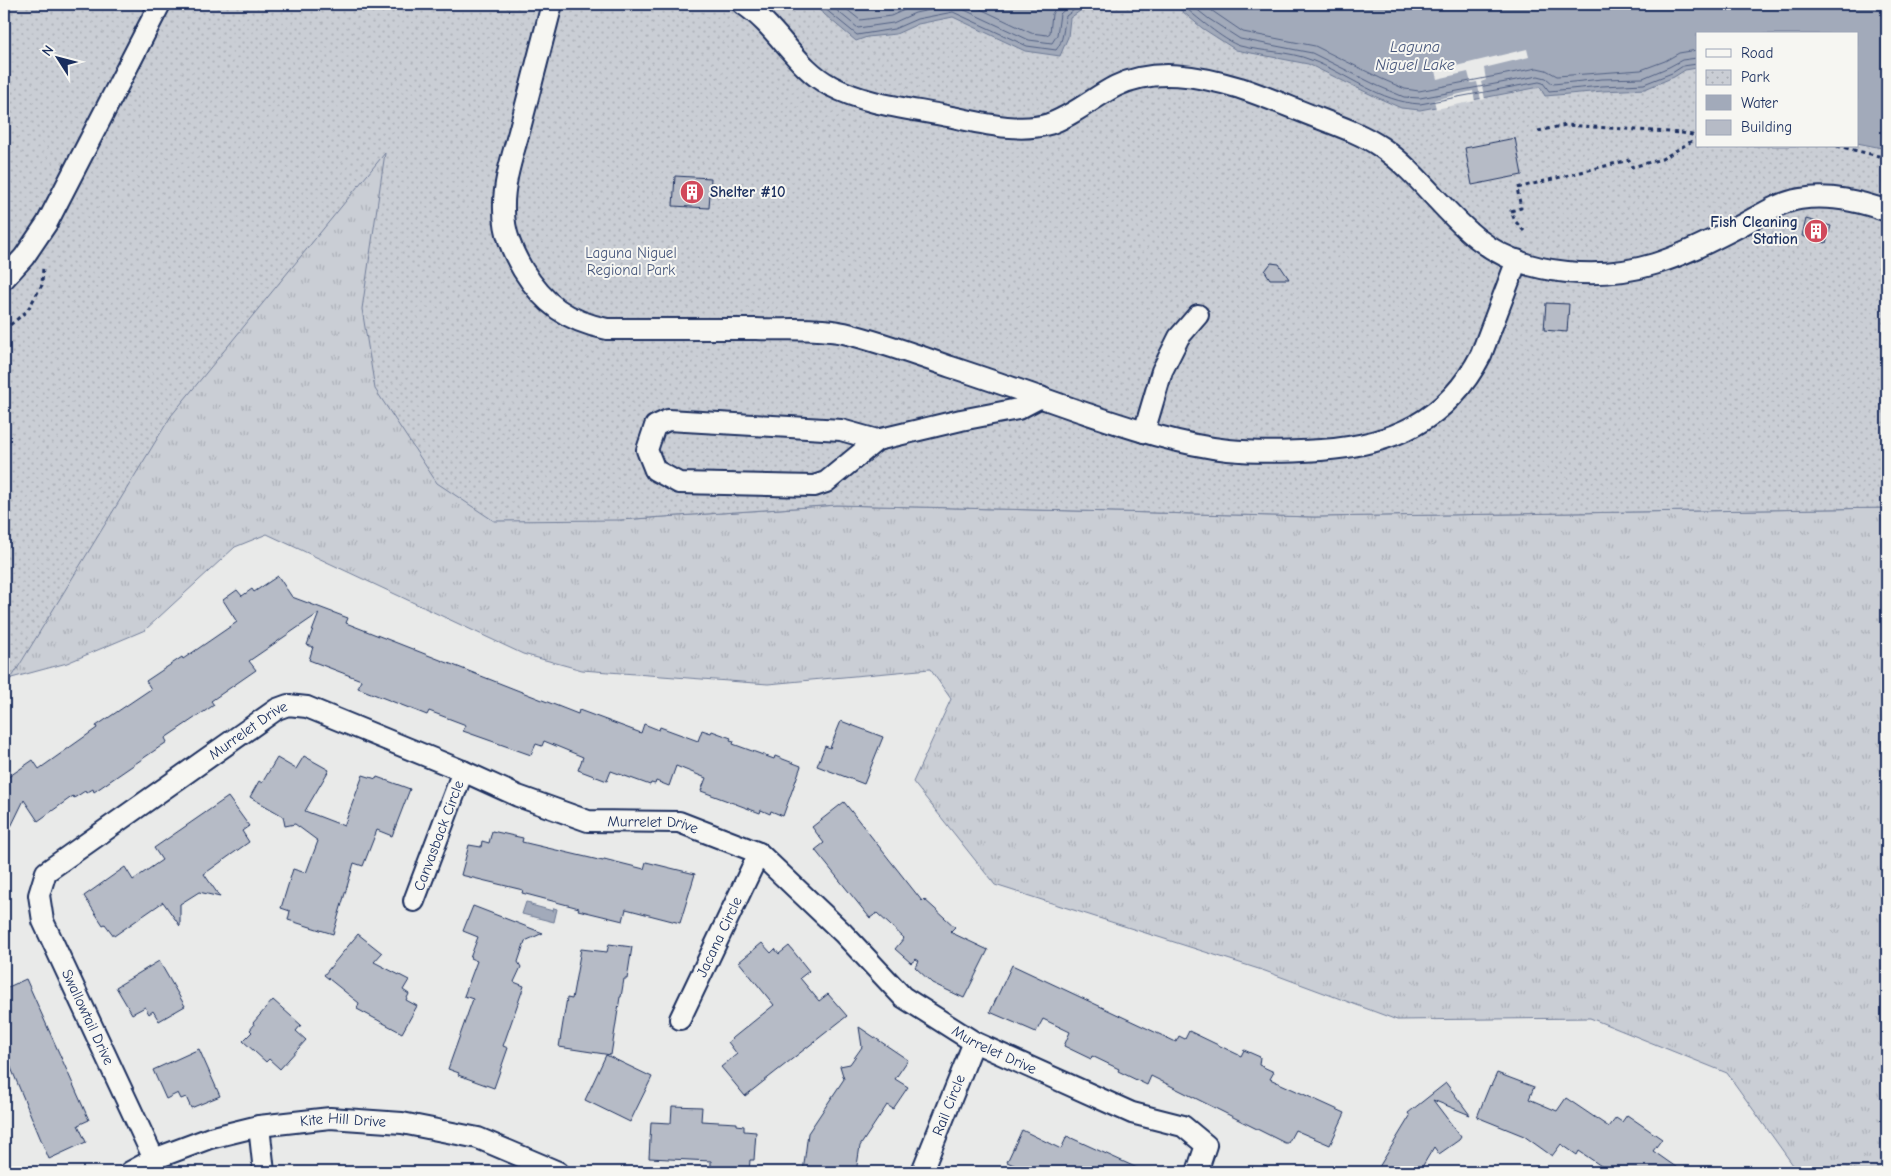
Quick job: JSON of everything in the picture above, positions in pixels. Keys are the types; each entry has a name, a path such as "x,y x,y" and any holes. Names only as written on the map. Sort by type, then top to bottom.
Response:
{"street":[{"path":"4,279 24,257 47,223 160,4"},
{"path":"552,4 504,190 504,209 508,240 514,255 534,287 553,306 573,319 607,329 824,330 886,345 1144,432 1188,443 1228,450 1298,451 1346,448 1378,441 1414,427 1451,397 1474,370 1487,341 1517,260"},
{"path":"743,4 762,17 814,74 833,87 860,98 895,106 997,124 1028,127 1052,123 1116,86 1147,76 1177,75 1193,77 1240,88 1349,130 1379,145 1418,177 1478,239 1502,255 1541,268 1566,272 1608,273 1634,271 1686,254 1741,226 1768,209 1796,200 1817,197 1840,199 1855,201 1887,211"},
{"path":"1144,432 1162,371 1179,337 1198,315"},
{"path":"877,440 841,430 668,420 655,426 647,450 655,470 679,483 814,486 826,482 877,440 1018,409 1041,397"},
{"name":"Murrelet Drive","path":"46,872 277,709 288,705 307,707 463,771 518,796 588,821 679,822 759,853 844,932 903,997 974,1042 1132,1113 1183,1126 1206,1145 1197,1172"},
{"name":"Canvasback Circle","path":"414,901 463,771"},
{"name":"Jacana Circle","path":"680,1019 759,853"},
{"name":"Swallowtail Drive","path":"46,872 39,895 43,921 154,1159"},
{"name":"Rail Circle","path":"923,1169 974,1042"},
{"name":"Kite Hill Drive","path":"130,1172 154,1159 210,1138 259,1126 330,1118 402,1123 478,1138 558,1172"},
{"path":"259,1126 264,1172"}],"path":[{"path":"1524,231 1515,222 1510,211 1521,208 1518,188 1629,160 1632,167 1662,159 1696,138 1682,133 1598,126 1566,125 1538,131"},
{"path":"1845,148 1887,158"},
{"path":"4,330 27,312 42,285 43,266"}],"green space":[{"name":"Laguna Niguel Regional Park","path":"4,4 1887,4 1887,508 1315,517 837,505 620,520 494,521 437,483 375,389 362,309 385,153 171,416 11,679 4,682"},
{"path":"457,4 620,520 837,505 1315,517 1887,508 1887,1172 1798,1172 1727,1073 1590,1018 1397,1020 1265,971 995,885 913,782 951,699 930,669 768,684 582,670 523,654 267,534 235,547 145,630 67,663 4,680 4,347"}],"water":[{"path":"812,4 1090,4 1070,18 1068,37 1060,56 1025,51 953,17 918,24 896,34 867,37 856,41"},
{"name":"Laguna Niguel Lake","path":"1167,4 1887,4 1887,149 1858,143 1858,32 1696,32 1696,68 1685,70 1674,77 1645,89 1545,96 1540,87 1420,110 1401,108 1308,64 1236,50 1202,28 1176,6"},
{"path":"526,902 553,911 554,908 557,909 554,922 522,914"}],"pier":[{"path":"1527,49 1529,57 1484,68 1486,80 1481,82 1485,99 1481,100 1477,82 1471,83 1468,72 1437,79 1435,71"},
{"path":"1473,91 1475,101 1436,109 1434,100"}],"building":[{"path":"1515,138 1522,175 1472,185 1465,148"},
{"name":"Shelter #10","path":"675,176 711,178 709,208 673,206"},
{"name":"Fish Cleaning Station","path":"1806,219 1831,226 1826,243 1802,236"},
{"path":"1271,263 1279,264 1289,279 1270,279 1265,271"},
{"path":"1546,303 1569,304 1567,332 1544,330"},
{"path":"278,576 292,597 348,618 346,623 578,714 579,710 641,733 644,724 659,730 660,727 698,741 702,730 711,733 712,731 731,738 730,740 734,741 733,744 774,759 775,756 801,766 783,816 771,811 770,814 761,810 760,813 701,791 706,778 676,766 669,786 656,781 655,784 651,783 650,785 611,771 607,781 578,770 583,757 544,741 542,746 536,744 531,755 463,731 466,725 429,711 427,715 358,688 361,680 309,660 313,647 307,645 319,613 249,661 256,670 211,701 214,705 165,738 167,742 94,792 93,789 86,793 85,791 74,798 73,796 38,821 24,800 4,841 4,780 33,760 39,769 97,728 96,726 151,689 146,681 182,657 183,659 237,622 223,600 237,590 242,596 252,589 254,592"},
{"path":"841,721 883,737 864,784 817,766 825,746 830,748"},
{"path":"304,756 329,770 305,811 344,826 363,775 376,779 377,777 410,789 392,836 377,830 363,866 354,863 333,934 288,920 290,911 281,908 293,869 306,873 318,841 295,824 285,826 283,816 250,797 259,781 262,783 277,758 296,769"},
{"path":"228,797 249,826 242,831 249,842 204,874 220,897 199,892 180,904 180,926 163,902 114,936 105,924 103,925 84,896 125,867 133,880 162,860 154,848"},
{"path":"844,802 922,901 924,899 955,927 950,932 988,950 964,998 932,983 915,967 919,961 916,959 911,963 895,949 904,938 877,913 870,918 815,850 824,843 812,827"},
{"path":"492,831 523,838 522,842 603,861 604,859 644,869 646,862 695,874 680,923 626,909 623,921 522,893 523,890 461,875 469,845 481,847 482,841 489,843"},
{"path":"473,906 543,933 525,941 518,962 521,967 514,982 524,986 503,1046 508,1048 494,1088 458,1075 459,1073 448,1069 473,999 464,996 477,961 470,958 478,937 463,931"},
{"path":"358,934 382,953 374,962 409,980 403,990 409,994 406,1000 417,1006 402,1033 357,1009 359,1003 324,975"},
{"path":"762,943 771,953 775,949 779,954 789,946 809,971 800,978 819,1001 828,994 847,1016 745,1096 721,1067 737,1054 728,1042 774,1005 739,962"},
{"path":"609,944 632,947 627,979 624,979 620,997 611,1055 559,1047 567,998 572,999 581,949 607,952"},
{"path":"159,961 185,1006 159,1021 153,1011 149,1014 145,1007 132,1014 116,987"},
{"path":"1012,965 1176,1042 1179,1036 1185,1039 1189,1031 1241,1056 1244,1050 1260,1057 1259,1065 1274,1072 1270,1079 1345,1113 1330,1145 1295,1130 1288,1143 1285,1143 1151,1076 1147,1085 1092,1056 1091,1059 1064,1046 1070,1032 1043,1019 1036,1032 990,1012"},
{"path":"26,979 89,1120 78,1125 86,1142 49,1159 4,1051 4,989"},
{"path":"273,1000 301,1025 296,1031 306,1040 280,1069 269,1059 266,1062 243,1041 252,1032 250,1030 254,1025 253,1023"},
{"path":"859,1027 908,1060 895,1079 908,1087 893,1109 887,1105 860,1146 856,1172 803,1172 808,1133 844,1079 840,1066 850,1064 862,1047"},
{"path":"199,1049 220,1096 191,1108 186,1097 181,1099 178,1093 166,1099 153,1070"},
{"path":"606,1055 652,1077 630,1122 585,1100"},
{"path":"1497,1073 1534,1087 1529,1099 1557,1111 1566,1098 1609,1127 1616,1118 1622,1122 1627,1115 1662,1139 1653,1151 1683,1172 1610,1172 1579,1151 1577,1155 1561,1144 1552,1156 1524,1136 1477,1117"},
{"path":"1446,1083 1470,1115 1433,1100 1461,1137 1459,1140 1439,1154 1434,1147 1419,1172 1376,1172 1410,1116 1408,1113"},
{"path":"672,1106 702,1107 701,1121 737,1123 737,1125 744,1126 744,1131 756,1132 754,1160 750,1160 749,1172 711,1172 711,1161 649,1158 651,1122 671,1123"},
{"path":"1022,1130 1061,1149 1067,1136 1146,1172 1030,1172 1007,1162"}],"place":[{"name":"Shelter #10","path":"692,192"},
{"name":"Fish Cleaning Station","path":"1816,231"}]}
